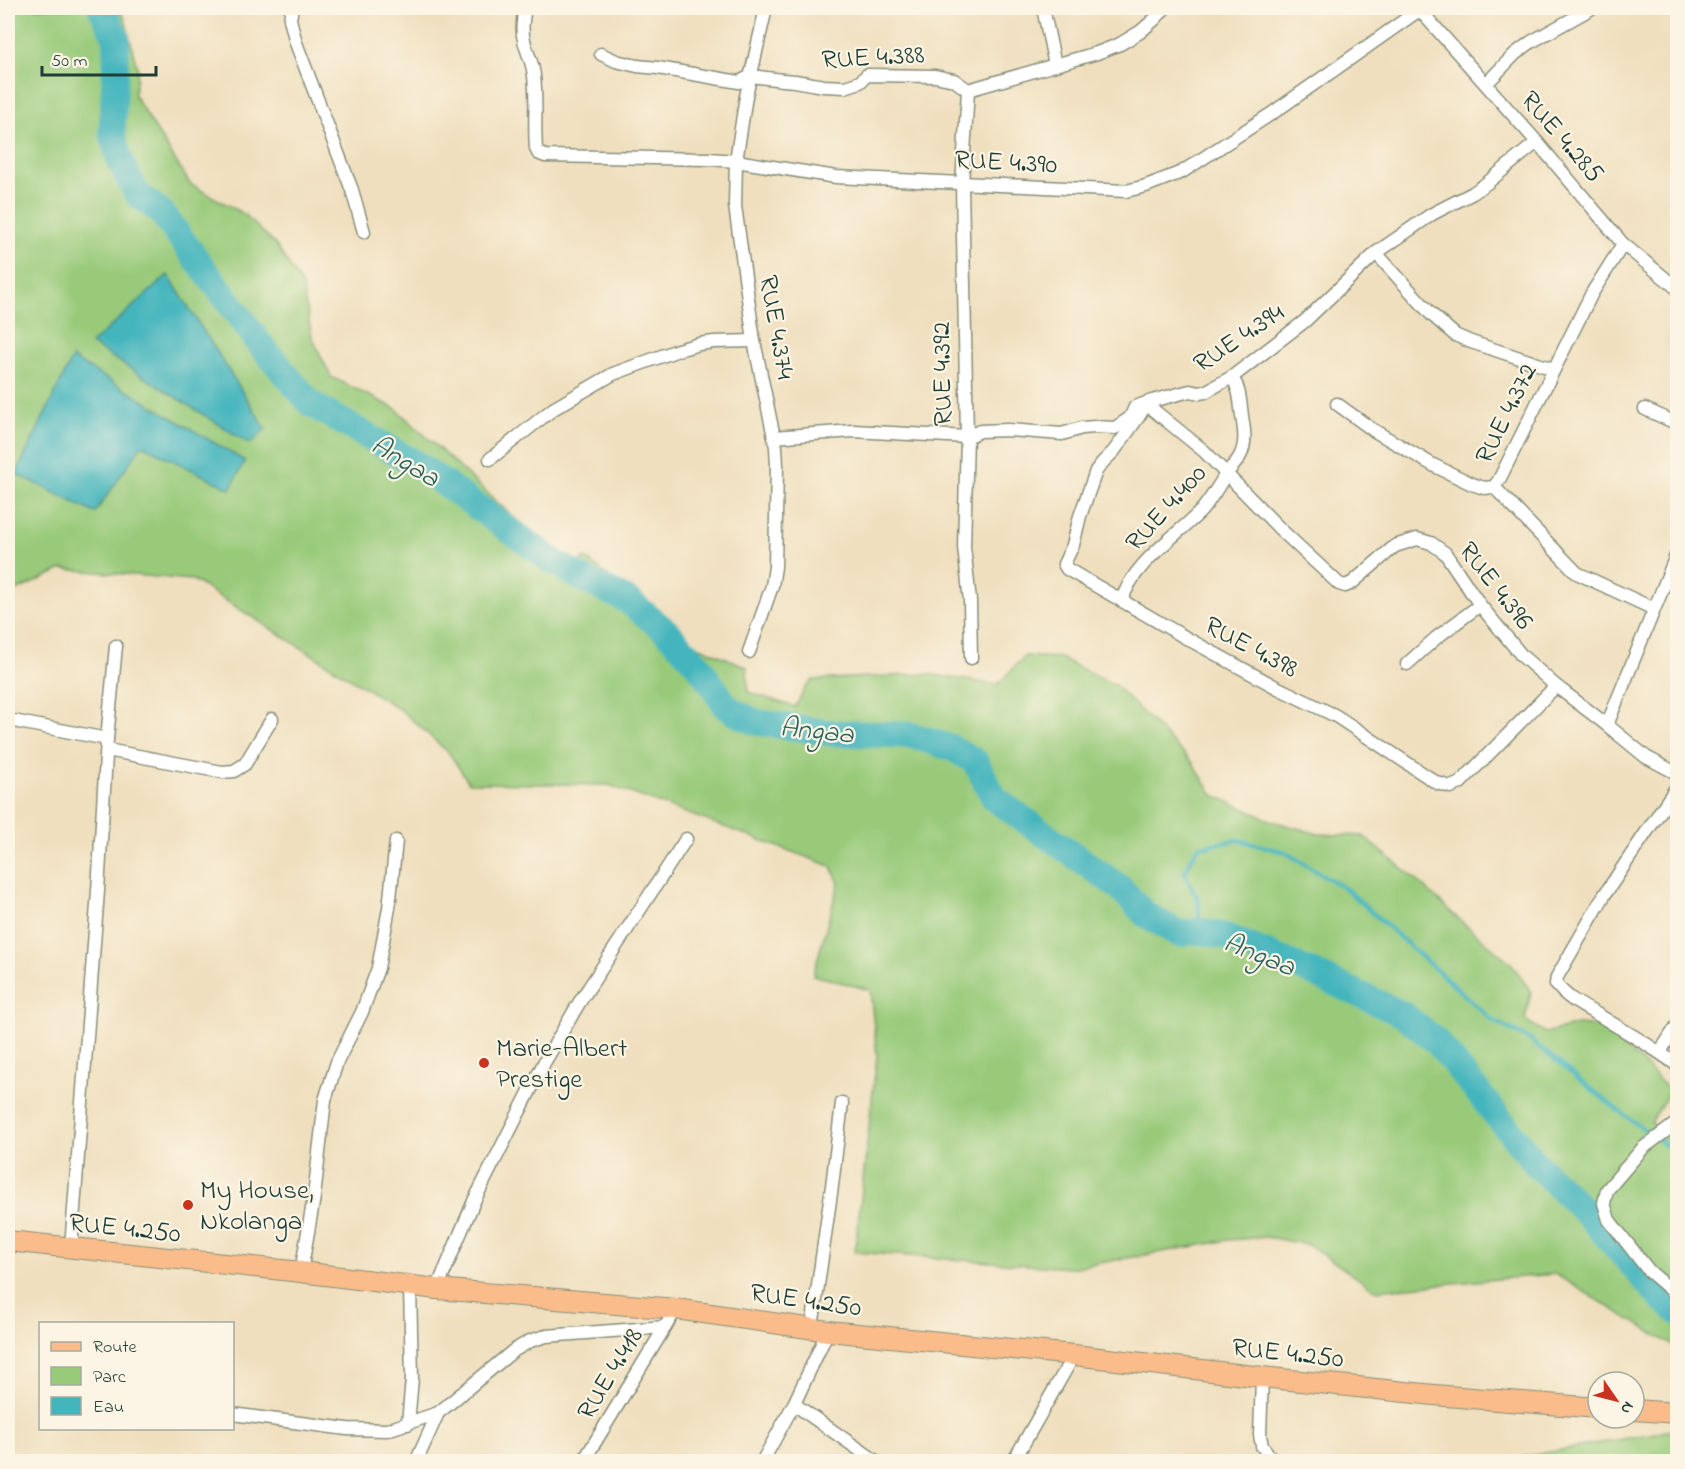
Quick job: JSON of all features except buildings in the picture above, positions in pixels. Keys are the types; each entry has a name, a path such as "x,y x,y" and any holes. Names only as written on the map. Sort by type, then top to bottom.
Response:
{"main road":[{"name":"RUE 4.250","path":"8,1241 437,1289 676,1309 820,1330 1074,1355 1262,1377 1446,1396 1586,1407"},
{"path":"1646,1411 1677,1413"}],"street":[{"path":"292,8 290,20 296,43 352,190 364,232"},
{"name":"RUE 4.390","path":"525,8 522,30 534,74 536,148 538,153 545,156 709,159 836,177 1125,191 1146,186 1182,172 1274,112 1420,8"},
{"name":"RUE 4.374","path":"749,652 772,586 775,567 778,488 776,447 754,341 735,206 735,161 746,96 766,8"},
{"path":"1043,8 1055,65"},
{"path":"968,90 1097,53 1120,44 1140,32 1165,8"},
{"name":"RUE 4.285","path":"1420,8 1538,142 1623,244 1677,289"},
{"path":"1486,84 1515,54 1531,42 1592,8"},
{"name":"RUE 4.388","path":"601,54 616,61 637,66 739,82 752,76 845,87 860,82 867,75 935,76 954,80 968,90"},
{"name":"RUE 4.392","path":"968,90 962,183 967,438 964,547 970,601 971,658"},
{"name":"RUE 4.394","path":"774,437 853,431 967,438 980,431 1019,430 1062,434 1088,428 1115,428 1130,418 1135,408 1190,391 1205,392 1232,376 1305,321 1376,253 1432,214 1473,193 1538,142"},
{"name":"RUE 4.372","path":"1623,244 1592,293 1494,487 1577,573 1654,609"},
{"path":"1376,253 1431,314 1455,335 1553,369"},
{"path":"490,459 553,409 613,374 699,344 754,341"},
{"name":"RUE 4.400","path":"1122,601 1125,591 1141,569 1213,497 1226,474 1241,455 1245,437 1238,386 1232,376"},
{"name":"RUE 4.396","path":"1146,404 1204,451 1280,529 1339,584 1345,586 1352,583 1395,546 1417,539 1431,543 1445,553 1480,605 1522,656 1646,757 1677,774"},
{"name":"RUE 4.398","path":"1146,404 1114,451 1096,471 1080,516 1073,545 1064,564 1068,569 1266,682 1336,716 1437,783 1451,787 1460,783 1556,686"},
{"path":"1337,404 1373,430 1433,465 1472,484 1484,488 1494,487"},
{"path":"1645,409 1677,424"},
{"path":"1607,725 1677,551"},
{"path":"1407,664 1436,638 1480,605"},
{"path":"70,1248 116,646"},
{"path":"8,720 222,772 234,771 245,764 272,719"},
{"path":"1677,785 1605,894 1557,977 1556,984 1560,990 1579,1003 1660,1052 1677,1066"},
{"path":"437,1289 474,1201 544,1063 579,1003 686,839"},
{"path":"301,1272 314,1197 325,1100 337,1062 362,1012 378,968 389,908 396,841"},
{"path":"1660,1052 1677,1024"},
{"path":"762,1461 794,1404 820,1330 832,1186 842,1103"},
{"path":"1677,1122 1643,1148 1607,1190 1604,1203 1609,1220 1649,1271 1677,1296"},
{"path":"408,1424 412,1378 410,1285"},
{"name":"RUE 4.418","path":"583,1461 676,1309"},
{"path":"234,1414 346,1429 387,1430 438,1413 513,1351 530,1341 546,1336 665,1327"},
{"path":"1013,1461 1074,1355"},
{"path":"1262,1377 1260,1435 1262,1446 1274,1461"},
{"path":"794,1404 877,1461"},
{"path":"416,1461 438,1413"}],"green space":[{"path":"8,8 119,8 125,19 138,70 134,95 190,184 244,214 275,244 302,285 312,337 331,377 396,409 571,570 585,558 631,594 675,636 747,667 748,692 795,707 806,687 813,680 928,674 997,685 1025,656 1060,658 1115,685 1192,762 1213,795 1272,821 1318,834 1363,836 1511,963 1531,992 1525,1020 1545,1033 1577,1025 1603,1027 1670,1091 1651,1122 1677,1148 1677,1348 1555,1274 1375,1290 1309,1245 1267,1237 1229,1240 1071,1268 855,1252 877,1055 870,990 813,975 839,883 831,866 609,785 469,783 449,753 401,710 193,580 62,569 8,595","holes":["142,445 245,462 229,488"]},
{"path":"1677,1429 1677,1461 1525,1462 1523,1457"}],"water":[{"path":"168,275 266,429 250,444 91,344"},
{"path":"72,358 245,461 230,489 142,445 95,513 16,474"}],"waterway":[{"name":"Angaa","path":"101,8 117,39 112,134 121,163 137,194 161,212 264,349 311,404 420,466 550,559 581,578 627,600 667,632 699,666 726,706 736,713 756,722 832,733 911,735 952,748 975,761 995,799 1119,887 1145,914 1179,934 1199,931 1225,936 1404,1015 1437,1042 1536,1164 1591,1218 1662,1299 1678,1312"},
{"path":"1199,931 1199,901 1184,873 1198,847 1238,840 1285,852 1346,889 1492,1020 1529,1039 1615,1108 1678,1154"}],"place":[{"name":"Marie-Albert Prestige","path":"484,1063"},
{"name":"My House, Nkolanga","path":"188,1205"}]}
